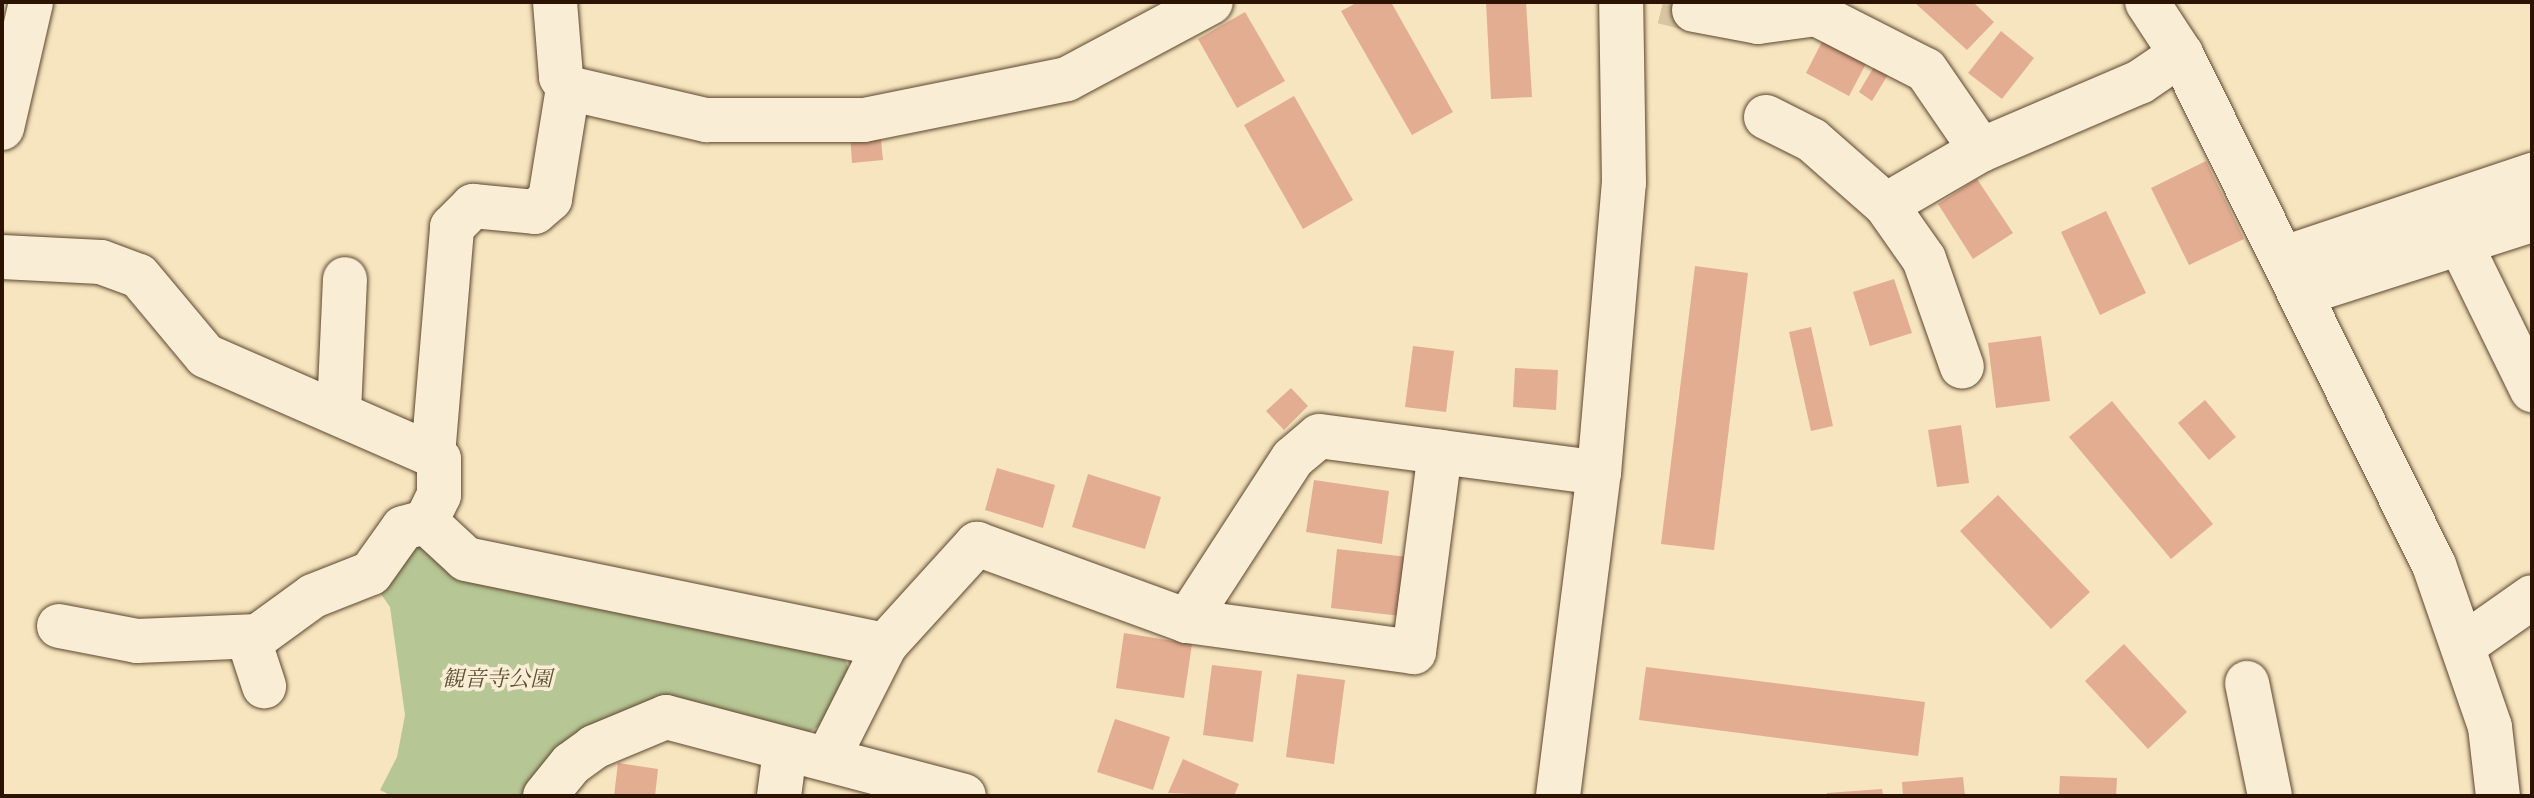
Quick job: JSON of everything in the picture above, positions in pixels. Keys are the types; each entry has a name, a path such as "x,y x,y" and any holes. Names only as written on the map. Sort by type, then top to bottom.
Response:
{"street":[{"path":"2,128 31,2"},
{"path":"433,455 452,227 473,206 535,212 550,199 568,88 561,77 555,2"},
{"path":"568,88 706,120 864,120 1067,79 1211,2"},
{"path":"1558,796 1599,473 1624,183 1621,2"},
{"path":"2147,2 2181,54 2434,565 2490,727 2498,796"},
{"path":"1694,10 1758,22 1816,14 1926,70 1981,150"},
{"path":"1886,205 1981,150 2140,82 2181,54"},
{"path":"1766,117 1812,140 1886,205 1924,259 1962,367"},
{"path":"2292,276 2532,175"},
{"path":"2292,276 2460,243 2532,220"},
{"path":"2460,243 2532,390"},
{"path":"2,257 101,262 139,276 206,356 339,411 439,459 439,495 426,522 403,528 371,573 313,596 258,636 137,641 59,626"},
{"path":"339,411 345,279"},
{"path":"1187,621 1293,458 1319,436 1599,473"},
{"path":"828,758 885,645 977,544 1187,621 1414,652 1440,452"},
{"path":"426,522 466,559 885,645"},
{"path":"2464,645 2532,597"},
{"path":"248,637 264,686"},
{"path":"2247,683 2270,796"},
{"path":"545,796 594,747 666,717 964,796"},
{"path":"779,796 785,751"}],"green space":[{"name":"観音寺公園","path":"408,540 841,649 851,675 825,723 797,739 669,701 528,796 392,796 380,790 397,757 405,715 390,607 374,584"}],"building":[{"path":"1358,2 1391,2 1453,112 1412,135 1341,11"},
{"path":"1486,2 1526,2 1532,97 1491,99"},
{"path":"1914,2 1973,2 1994,22 1967,50"},
{"path":"1245,12 1285,81 1237,108 1198,39"},
{"path":"2001,31 2034,58 2002,99 1968,73"},
{"path":"1825,36 1869,58 1849,96 1806,73"},
{"path":"1875,65 1889,73 1872,101 1859,92"},
{"path":"1294,96 1353,200 1303,229 1244,125"},
{"path":"880,130 883,160 852,163 850,133"},
{"path":"2206,161 2244,239 2189,265 2151,188"},
{"path":"1977,179 2013,233 1973,259 1938,204"},
{"path":"2106,211 2146,293 2100,315 2061,232"},
{"path":"1695,266 1748,273 1714,550 1661,544"},
{"path":"1894,279 1912,333 1870,346 1853,292"},
{"path":"1811,327 1833,426 1811,431 1789,332"},
{"path":"2041,336 2050,401 1996,408 1988,343"},
{"path":"1413,346 1454,351 1446,412 1405,407"},
{"path":"1515,368 1558,370 1556,410 1513,407"},
{"path":"1291,388 1308,406 1284,430 1266,411"},
{"path":"2205,400 2236,437 2209,460 2178,423"},
{"path":"2112,401 2213,524 2171,559 2069,437"},
{"path":"1961,425 1969,483 1937,487 1928,430"},
{"path":"997,468 1055,485 1043,528 985,510"},
{"path":"1088,474 1161,497 1145,549 1072,527"},
{"path":"1314,480 1389,491 1382,544 1306,532"},
{"path":"1998,495 2090,592 2051,629 1960,531"},
{"path":"1337,549 1408,557 1401,616 1331,608"},
{"path":"1124,633 1192,644 1184,698 1116,688"},
{"path":"2124,644 2187,712 2148,749 2085,681"},
{"path":"1212,665 1262,671 1253,742 1203,735"},
{"path":"1646,667 1925,702 1918,756 1639,720"},
{"path":"1297,674 1345,680 1334,764 1286,757"},
{"path":"1115,719 1170,737 1153,790 1097,772"},
{"path":"1183,759 1239,784 1234,796 1168,793"},
{"path":"618,763 658,769 655,796 614,796"},
{"path":"2060,776 2117,778 2116,796 2059,796"},
{"path":"1963,777 1965,796 1903,796 1902,782"},
{"path":"1882,789 1883,796 1827,796 1827,793"}],"tunnel":[{"path":"1663,2 1694,10"}]}
